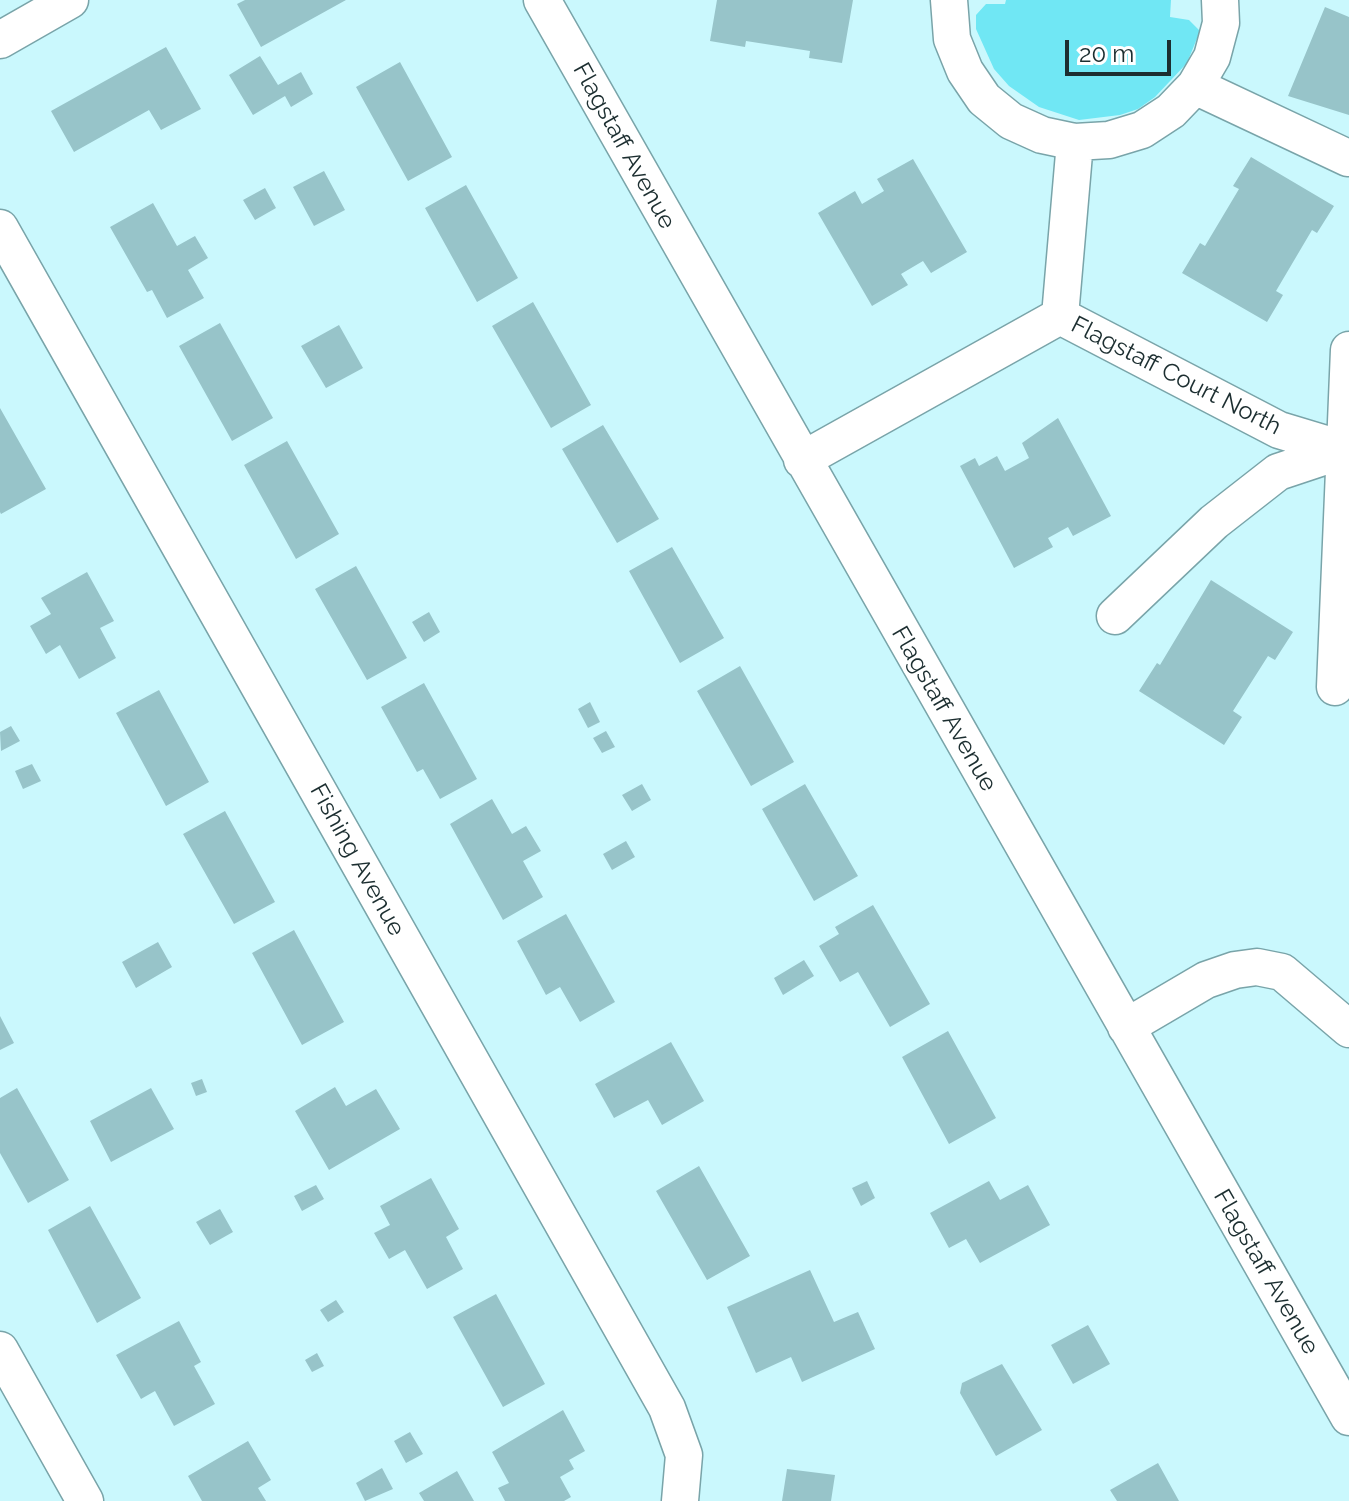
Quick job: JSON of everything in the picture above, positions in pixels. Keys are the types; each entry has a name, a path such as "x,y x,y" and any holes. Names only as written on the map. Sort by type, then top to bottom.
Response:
{"street":[{"path":"0,40 70,0"},
{"name":"Flagstaff Avenue","path":"542,0 1349,1417"},
{"path":"949,0 952,39 965,71 984,99 1011,121 1075,142 1109,140 1142,130 1171,111 1195,86 1212,57 1221,23 1220,0"},
{"path":"1195,86 1348,158"},
{"path":"1060,316 1075,142"},
{"name":"Fishing Avenue","path":"0,228 667,1408 684,1455 680,1501"},
{"name":"Flagstaff Court North","path":"802,460 1060,316 1279,430 1348,450"},
{"path":"1335,687 1348,450 1349,350"},
{"path":"1115,616 1214,522 1278,472 1348,450"},
{"path":"1126,1027 1206,980 1235,970 1257,967 1282,972 1349,1029"},
{"path":"0,1350 85,1501"}],"shaded area":[{"path":"1006,0 1171,0 1170,17 1189,20 1200,31 1187,63 1155,97 1138,109 1120,115 1079,120 1039,107 1009,86 994,69 976,29 976,15 986,4 1005,4"}],"building":[{"path":"245,0 346,0 261,47 237,4"},
{"path":"717,0 853,0 842,63 809,58 810,51 746,41 745,47 710,41"},
{"path":"1325,7 1349,17 1349,115 1288,96"},
{"path":"166,47 201,109 161,130 149,110 74,152 51,111"},
{"path":"260,56 278,85 301,72 313,94 291,107 285,96 253,115 229,75"},
{"path":"400,62 452,157 408,181 356,87"},
{"path":"1251,157 1334,206 1317,233 1312,230 1276,291 1283,295 1267,322 1182,273 1200,243 1205,246 1239,189 1233,186"},
{"path":"913,159 967,252 931,273 923,261 901,274 908,285 872,306 818,213 855,191 862,204 884,191 877,179"},
{"path":"324,171 345,210 314,226 293,187"},
{"path":"466,185 518,278 477,302 425,208"},
{"path":"265,188 276,208 255,220 243,200"},
{"path":"153,203 177,246 195,236 208,258 188,270 204,298 167,318 152,290 147,292 110,227"},
{"path":"533,302 591,405 551,428 492,326"},
{"path":"220,323 273,418 232,441 179,346"},
{"path":"339,325 363,368 326,388 301,346"},
{"path":"0,408 46,489 1,514 0,512"},
{"path":"1058,418 1111,516 1073,536 1068,527 1048,538 1053,547 1014,568 960,466 975,458 979,466 997,456 1005,471 1029,458 1022,443"},
{"path":"603,425 659,519 617,543 562,449"},
{"path":"287,441 339,534 296,559 244,465"},
{"path":"672,547 724,638 680,663 629,571"},
{"path":"356,566 407,658 367,680 315,589"},
{"path":"87,572 114,621 100,628 116,658 79,679 60,645 46,654 30,626 51,614 41,598"},
{"path":"1211,580 1293,632 1275,660 1268,656 1233,711 1242,717 1224,745 1139,691 1157,663 1160,665"},
{"path":"429,612 440,632 424,642 412,622"},
{"path":"740,666 794,762 751,786 697,691"},
{"path":"424,683 477,779 440,799 423,769 417,772 381,707"},
{"path":"159,690 209,782 166,806 116,713"},
{"path":"590,702 600,722 588,728 578,709"},
{"path":"11,726 20,741 1,751 0,732"},
{"path":"606,731 615,747 602,753 593,738"},
{"path":"32,764 41,781 23,789 15,771"},
{"path":"642,784 651,800 632,811 622,795"},
{"path":"805,784 858,876 814,901 762,809"},
{"path":"492,799 512,834 526,826 541,851 523,861 543,897 503,920 450,824"},
{"path":"225,811 275,902 234,924 183,834"},
{"path":"626,841 635,857 612,870 603,854"},
{"path":"873,905 930,1004 890,1027 858,972 840,982 819,946 839,934 835,927"},
{"path":"566,914 615,1002 580,1022 560,987 546,995 517,941"},
{"path":"294,930 344,1022 302,1045 252,953"},
{"path":"158,942 172,967 136,988 122,962"},
{"path":"804,960 814,976 783,995 774,978"},
{"path":"0,1016 14,1043 0,1050"},
{"path":"948,1031 996,1118 949,1144 902,1057"},
{"path":"671,1042 704,1101 662,1125 648,1100 614,1118 595,1084"},
{"path":"202,1079 207,1092 196,1096 191,1083"},
{"path":"335,1087 346,1106 376,1089 400,1129 329,1170 295,1111"},
{"path":"17,1088 69,1180 28,1203 0,1153 0,1098"},
{"path":"151,1088 174,1129 111,1162 90,1121"},
{"path":"699,1166 750,1256 707,1280 656,1191"},
{"path":"431,1178 459,1229 446,1237 463,1269 427,1289 405,1250 389,1259 374,1233 390,1225 380,1206"},
{"path":"867,1181 875,1198 861,1206 852,1188"},
{"path":"989,1181 1000,1200 1028,1185 1050,1225 980,1263 966,1239 949,1248 930,1213"},
{"path":"316,1185 324,1199 302,1211 294,1196"},
{"path":"90,1206 141,1298 97,1323 48,1230"},
{"path":"220,1209 233,1232 210,1245 196,1222"},
{"path":"810,1270 834,1322 858,1312 875,1349 802,1382 791,1357 756,1373 727,1307"},
{"path":"496,1294 545,1384 503,1407 453,1317"},
{"path":"336,1300 344,1312 328,1322 320,1310"},
{"path":"179,1321 201,1362 194,1366 215,1404 174,1426 155,1391 141,1399 116,1355"},
{"path":"1088,1325 1110,1364 1073,1384 1051,1345"},
{"path":"317,1353 324,1366 312,1372 305,1360"},
{"path":"1002,1364 1042,1430 996,1456 960,1393 962,1383"},
{"path":"563,1410 585,1451 569,1460 574,1469 560,1477 571,1497 564,1501 505,1501 498,1488 509,1483 492,1452"},
{"path":"410,1432 423,1454 406,1463 394,1441"},
{"path":"248,1441 271,1480 258,1488 266,1501 202,1501 188,1476"},
{"path":"1158,1463 1179,1501 1117,1501 1110,1490"},
{"path":"382,1468 393,1489 365,1501 356,1483"},
{"path":"787,1469 835,1475 831,1501 782,1501"},
{"path":"457,1471 474,1501 424,1501 419,1493"}]}
